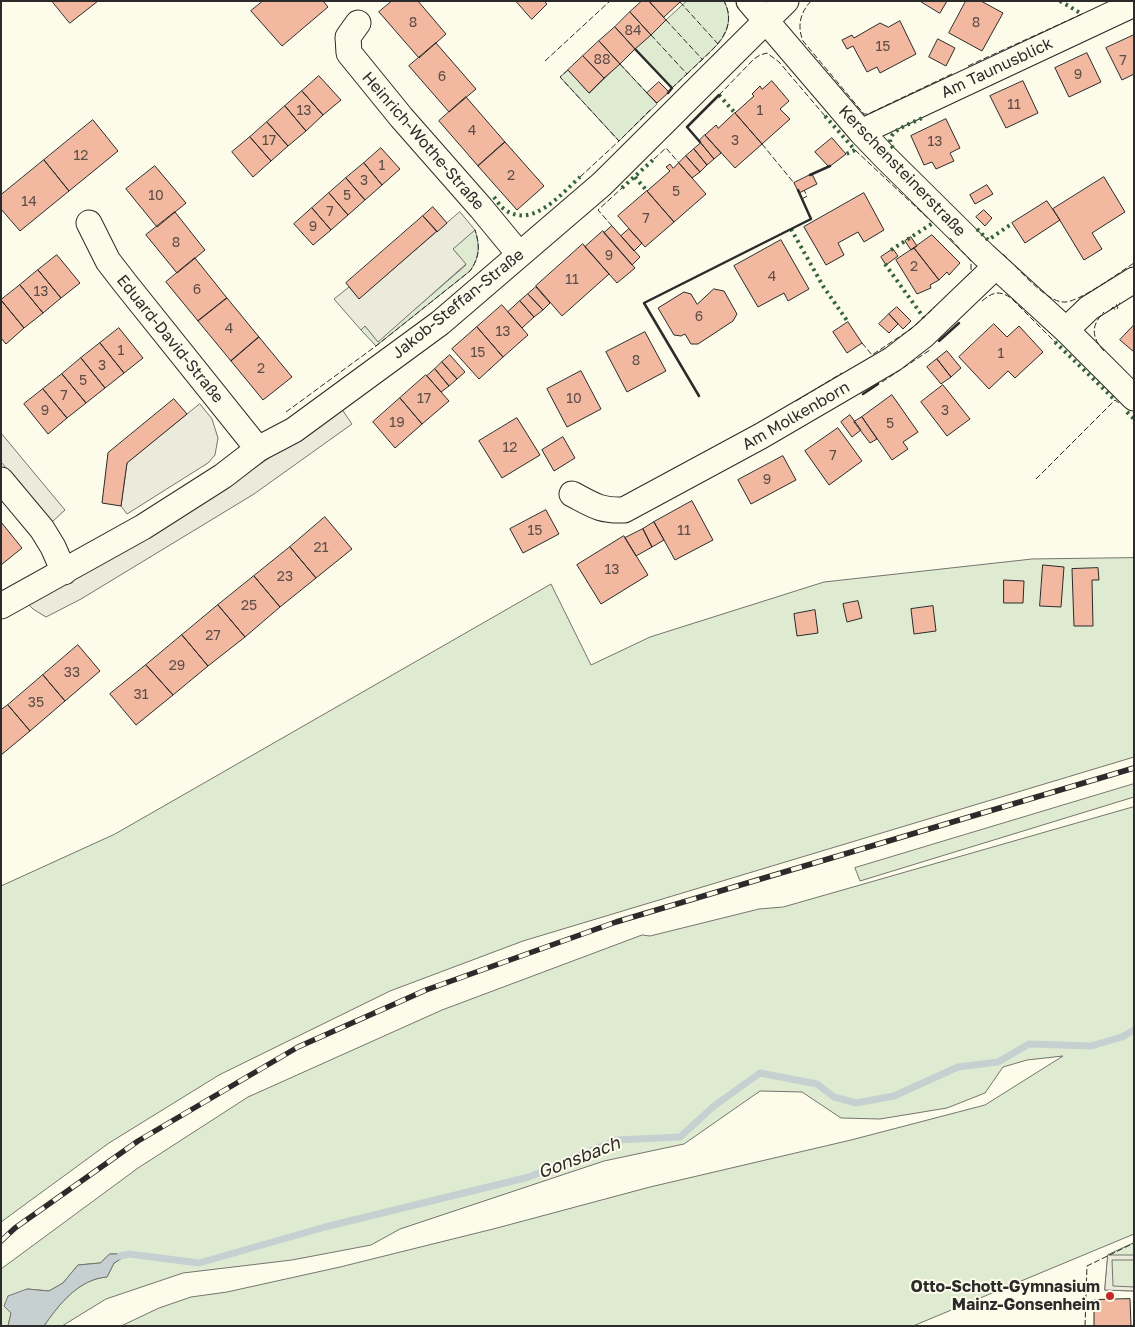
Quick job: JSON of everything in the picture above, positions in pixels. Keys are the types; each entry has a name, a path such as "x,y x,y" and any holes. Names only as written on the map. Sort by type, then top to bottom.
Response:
{"street":[{"name":"Kerschensteinerstraße","path":"749,1 861,132 996,266 1066,330 1134,398"},
{"name":"Jakob-Steffan-Straße","path":"1,606 143,528 223,476 258,449 294,430 440,323 602,184 786,1"},
{"name":"Am Taunusblick","path":"861,132 1134,4"},
{"name":"Heinrich-Wothe-Straße","path":"358,23 348,37 349,53 401,117 519,254"},
{"name":"Eduard-David-Straße","path":"89,223 108,261 258,449"},
{"name":"Am Molkenborn","path":"572,494 592,505 607,510 624,510 735,450 893,359 924,335 996,266"},
{"path":"1066,330 1089,308 1134,280"},
{"path":"1,480 42,529 54,547 64,572"}],"green space":[{"path":"687,1 724,1 729,18 728,24 725,34 718,44 672,88 635,49"},
{"path":"620,64 657,104 619,141 560,77 568,70 589,93"},
{"path":"475,230 478,251 476,261 470,271 376,346 361,330 365,326 378,341 466,265 453,249"},
{"path":"1134,558 1134,757 523,941 390,991 219,1075 109,1143 1,1222 1,886 115,834 551,584 591,665 650,637 824,582 1032,559"},
{"path":"1134,784 1134,797 860,881 855,868"},
{"path":"1134,807 1134,1234 913,1326 121,1326 159,1308 191,1297 227,1292 340,1267 650,1187 851,1140 985,1105 1063,1056 1027,1060 1003,1067 985,1093 947,1108 880,1119 841,1118 802,1092 760,1091 684,1144 604,1161 400,1229 371,1245 292,1260 183,1273 106,1299 62,1326 44,1326 56,1309 71,1294 87,1282 107,1277 114,1263 128,1254 110,1254 100,1263 78,1265 63,1283 49,1291 27,1289 11,1313 8,1326 1,1326 1,1269 138,1168 248,1097 442,1010 642,935 650,936 759,909 783,907"},
{"path":"1134,1243 1134,1291 1105,1290 1108,1255"}],"shaded area":[{"path":"460,212 475,230 453,249 466,264 378,342 365,326 361,330 334,299 349,287 359,298"},
{"path":"200,404 212,419 218,438 215,455 208,463 127,514 121,506 127,463"},
{"path":"341,408 352,424 254,494 81,599 46,617 28,604 246,474"},
{"path":"1,433 65,510 52,522 1,462"},
{"path":"110,1254 129,1254 114,1263 107,1277 87,1282 71,1294 56,1309 44,1326 8,1326 11,1313 4,1306 8,1296 27,1289 49,1291 63,1283 78,1265 100,1263"},
{"path":"1108,1255 1134,1255 1134,1260 1112,1260 1113,1286 1134,1287 1134,1291 1105,1290"}],"building":[{"path":"52,1 98,1 70,23"},
{"path":"263,1 323,1 328,7 282,46 251,11"},
{"path":"392,1 418,1 446,34 419,58 379,12"},
{"path":"516,1 544,1 547,4 532,19"},
{"path":"642,1 649,1 666,20 651,35 630,12"},
{"path":"649,1 679,1 680,2 664,17"},
{"path":"920,1 947,1 940,13"},
{"path":"966,1 981,1 1003,13 982,51 949,33"},
{"path":"630,12 651,35 635,49 615,27"},
{"path":"900,21 916,54 880,73 877,67 867,72 853,46 847,49 842,40 852,35 854,38 880,23 888,27"},
{"path":"615,27 635,49 620,64 599,41"},
{"path":"1134,35 1134,74 1122,80 1106,48"},
{"path":"938,39 955,48 946,66 929,57"},
{"path":"599,41 620,64 604,78 583,56"},
{"path":"436,43 476,89 449,112 409,66"},
{"path":"1087,53 1101,82 1069,97 1055,68"},
{"path":"583,56 604,78 589,93 568,70"},
{"path":"319,76 341,100 323,115 302,91"},
{"path":"772,81 789,101 780,109 790,119 762,144 735,113 754,96 752,94 760,86 762,89"},
{"path":"1023,81 1038,113 1006,128 990,96"},
{"path":"659,82 669,92 657,103 647,93"},
{"path":"302,91 323,115 306,131 285,106"},
{"path":"466,97 505,142 478,166 439,121"},
{"path":"285,106 306,131 288,146 267,122"},
{"path":"735,113 762,144 735,168 705,135 716,125 718,128"},
{"path":"946,119 960,148 950,153 954,161 936,169 932,162 924,165 911,136"},
{"path":"93,120 118,151 69,191 44,160"},
{"path":"267,122 288,146 271,161 250,137"},
{"path":"705,135 721,153 714,159 699,141"},
{"path":"250,137 271,161 253,177 232,152"},
{"path":"832,138 846,154 829,167 815,152"},
{"path":"505,142 544,186 517,210 478,166"},
{"path":"701,143 714,159 707,165 694,149"},
{"path":"381,148 400,169 382,185 364,163"},
{"path":"694,149 707,165 700,172 686,156"},
{"path":"686,156 700,172 692,178 679,163"},
{"path":"44,160 69,191 20,231 1,209 1,195"},
{"path":"364,163 382,185 365,200 346,178"},
{"path":"679,163 706,194 674,222 647,191 670,171 666,167 670,164 673,168"},
{"path":"155,166 186,203 157,227 126,189"},
{"path":"812,174 817,184 799,193 794,183"},
{"path":"1104,177 1125,212 1092,233 1102,249 1084,260 1053,209"},
{"path":"346,178 365,200 348,215 329,193"},
{"path":"987,185 993,194 975,204 970,195"},
{"path":"647,191 674,222 645,247 618,216"},
{"path":"329,193 348,215 331,230 312,208"},
{"path":"864,193 884,230 864,242 858,232 838,243 844,255 826,265 804,227"},
{"path":"1047,201 1060,220 1025,243 1012,223"},
{"path":"433,207 447,223 437,232 423,216"},
{"path":"312,208 331,230 313,245 294,224"},
{"path":"984,210 992,218 985,226 976,217"},
{"path":"175,212 205,250 177,273 146,235"},
{"path":"423,216 437,231 359,299 346,283"},
{"path":"612,226 640,257 632,265 604,233"},
{"path":"629,229 642,243 634,251 621,236"},
{"path":"603,231 635,268 617,283 585,247"},
{"path":"932,235 960,263 949,275 947,272 939,280 914,248"},
{"path":"911,237 917,246 911,250 905,241"},
{"path":"781,240 809,289 788,301 784,293 758,307 734,266"},
{"path":"583,244 609,274 562,316 536,286"},
{"path":"914,248 939,280 930,285 931,288 917,294 896,260"},
{"path":"893,249 898,256 886,265 881,257"},
{"path":"57,255 80,283 61,298 38,270"},
{"path":"195,258 227,298 198,321 166,282"},
{"path":"38,270 61,298 43,313 20,285"},
{"path":"20,285 43,313 24,328 1,300"},
{"path":"536,287 550,303 543,310 528,294"},
{"path":"714,289 724,291 737,314 733,321 698,344 691,344 685,334 681,336 674,335 658,308 684,292 691,294 697,304"},
{"path":"528,294 543,310 534,317 520,301"},
{"path":"227,298 259,337 231,361 198,321"},
{"path":"1,300 24,328 6,344 1,338"},
{"path":"520,301 534,317 522,328 508,312"},
{"path":"502,305 528,335 503,357 477,327"},
{"path":"897,307 911,321 903,329 889,314"},
{"path":"889,314 898,324 889,333 879,324"},
{"path":"848,322 862,343 847,353 833,332"},
{"path":"994,324 1007,337 1019,326 1043,352 1015,378 1008,371 989,389 959,357"},
{"path":"1134,325 1134,352 1120,340"},
{"path":"477,327 503,357 479,379 452,349"},
{"path":"119,328 143,358 124,373 100,343"},
{"path":"645,332 666,371 627,392 606,352"},
{"path":"259,337 292,377 263,400 231,361"},
{"path":"100,343 124,373 105,388 81,358"},
{"path":"947,351 961,368 951,377 937,359"},
{"path":"450,355 465,372 457,379 442,362"},
{"path":"81,358 105,388 86,403 62,374"},
{"path":"937,359 951,377 941,384 927,367"},
{"path":"442,362 457,379 449,386 435,369"},
{"path":"435,369 449,386 441,392 427,376"},
{"path":"581,371 601,409 567,427 547,389"},
{"path":"62,374 86,403 67,418 43,389"},
{"path":"426,375 449,401 422,424 400,398"},
{"path":"943,385 970,419 947,436 921,402"},
{"path":"43,389 67,418 48,434 24,404"},
{"path":"892,395 918,432 903,442 908,449 892,460 862,417"},
{"path":"400,398 422,424 395,448 373,422"},
{"path":"174,399 187,414 127,463 121,506 102,503 108,453"},
{"path":"850,415 861,430 852,437 841,422"},
{"path":"862,417 877,439 870,443 854,422"},
{"path":"517,418 540,455 502,478 479,441"},
{"path":"838,428 862,461 829,485 805,451"},
{"path":"563,437 575,458 554,471 542,450"},
{"path":"783,456 796,480 751,504 738,480"},
{"path":"692,501 713,540 675,560 654,522"},
{"path":"546,510 559,534 523,553 510,529"},
{"path":"325,517 352,549 316,578 290,547"},
{"path":"1,522 22,548 1,565"},
{"path":"654,522 664,540 652,547 643,529"},
{"path":"643,529 652,547 636,556 625,538"},
{"path":"624,536 648,575 601,604 577,565"},
{"path":"290,547 316,578 280,607 254,576"},
{"path":"1043,565 1064,567 1061,607 1040,606"},
{"path":"1098,568 1099,580 1092,580 1093,626 1074,626 1072,569"},
{"path":"254,576 280,607 245,637 218,605"},
{"path":"1004,580 1024,581 1023,603 1004,603"},
{"path":"858,601 862,618 847,622 843,604"},
{"path":"218,605 245,637 208,666 182,635"},
{"path":"933,606 936,631 914,634 911,609"},
{"path":"815,610 818,633 797,636 794,614"},
{"path":"182,635 208,666 173,695 146,665"},
{"path":"78,645 100,671 65,701 43,675"},
{"path":"146,665 173,695 136,725 110,694"},
{"path":"43,675 65,701 30,731 8,705"},
{"path":"8,705 30,731 1,755 1,710"},
{"path":"1130,1299 1131,1326 1094,1326 1094,1300"}],"waterway":[{"name":"Gonsbach","path":"120,1256 129,1254 199,1263 325,1227 529,1177 616,1140 680,1137 714,1106 760,1073 817,1084 834,1097 856,1103 894,1096 958,1067 998,1062 1029,1044 1091,1046 1122,1037 1134,1030"}],"railway":[{"path":"1,1241 15,1228 138,1141 298,1047 426,990 616,922 1134,768"}],"hedge":[{"path":"1060,1 1082,14"},
{"path":"719,95 735,113"},
{"path":"825,116 855,150 846,154"},
{"path":"893,148 890,142 894,133 922,118"},
{"path":"622,188 654,159"},
{"path":"494,197 504,209 515,214 535,213 555,200 580,177"},
{"path":"635,177 647,191"},
{"path":"891,250 933,223"},
{"path":"977,229 988,240 1010,225"},
{"path":"791,229 823,286 848,322"},
{"path":"885,264 924,318"},
{"path":"1055,342 1115,400"},
{"path":"1127,412 1134,419"}],"fence":[{"path":"545,61 610,1"},
{"path":"687,74 712,50 725,32 728,23 728,12 724,1"},
{"path":"811,1 802,15 800,30 803,41 864,114 868,114 954,73"},
{"path":"680,2 718,44"},
{"path":"968,66 1082,14"},
{"path":"666,20 702,59"},
{"path":"651,35 687,74 672,88"},
{"path":"719,95 754,59 767,53 779,62 825,116"},
{"path":"620,64 649,95"},
{"path":"568,70 560,77 619,141 651,109"},
{"path":"580,177 619,141"},
{"path":"762,144 794,183"},
{"path":"654,159 666,148 679,163"},
{"path":"855,150 933,223"},
{"path":"612,226 598,210 622,188"},
{"path":"802,199 807,196 804,190"},
{"path":"286,412 376,346 470,271 476,261 478,251 475,230"},
{"path":"950,238 971,261 971,272 964,279"},
{"path":"1003,254 1040,290 1048,296 1063,302 1088,293 1134,263"},
{"path":"982,301 996,293 1007,295 1055,342"},
{"path":"1111,309 1113,307 1115,310 1118,308 1116,305 1120,303"},
{"path":"862,343 872,355 911,329 935,307"},
{"path":"1104,312 1097,322 1094,331 1097,341 1104,351"},
{"path":"882,382 930,350"},
{"path":"796,401 842,373"},
{"path":"1036,479 1115,400 1119,403"},
{"path":"1085,1326 1087,1266 1134,1243"}],"wall":[{"path":"635,49 672,88 668,93"},
{"path":"700,142 687,127 719,95"},
{"path":"810,175 830,166"},
{"path":"699,396 644,303 811,219 798,190"},
{"path":"939,341 959,323"},
{"path":"863,394 878,384"}],"place":[{"name":"Otto-Schott-Gymnasium Mainz-Gonsenheim","path":"1110,1296"}]}
